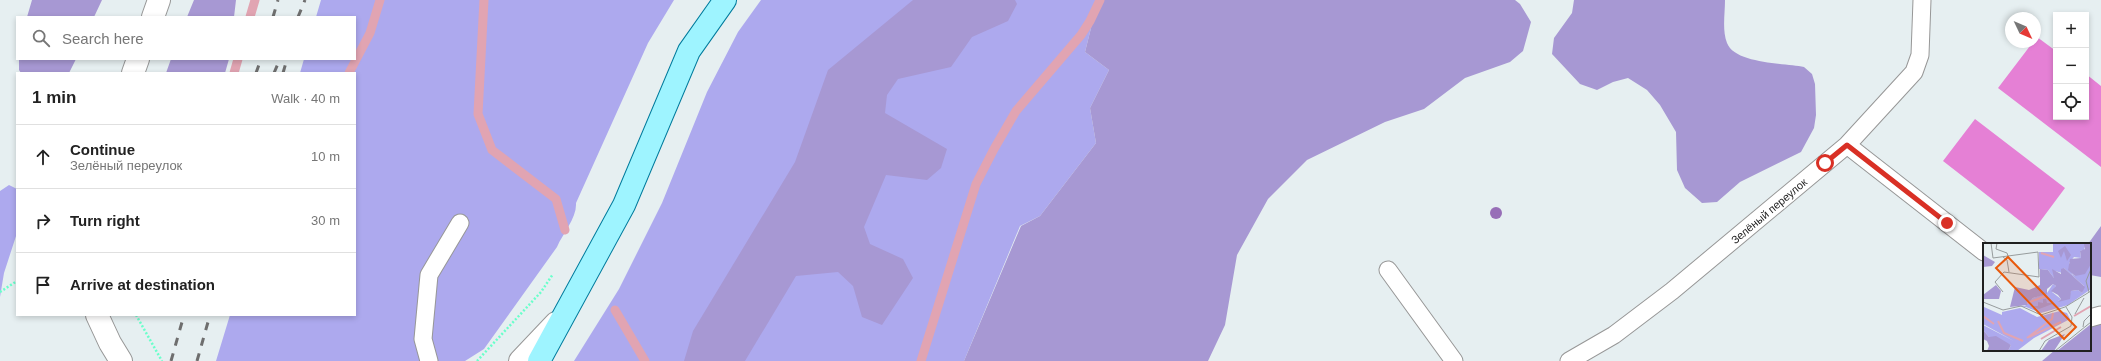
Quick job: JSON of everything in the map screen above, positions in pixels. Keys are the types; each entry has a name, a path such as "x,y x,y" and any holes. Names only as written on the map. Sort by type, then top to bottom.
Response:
{"main road":[{"path":"539,361 624,205 690,51 725,0"}],"street":[{"path":"153,16 159,0"},
{"path":"133,72 138,60"},
{"path":"520,361 565,313"},
{"path":"98,316 110,343 121,361"}],"lane":[{"name":"Зелёный переулок","path":"1570,361 1614,335 1672,291 1847,145 1914,72 1920,55 1922,0"},
{"path":"1847,145 1983,251"},
{"path":"428,361 423,339 429,275 460,223"},
{"path":"1388,270 1454,361"},
{"path":"2091,318 2101,315"}],"path":[{"path":"477,361 541,292 554,273"},
{"path":"0,292 16,282"},
{"path":"137,316 162,361"}],"shaded area":[{"path":"32,0 102,0 94,16 27,16"},
{"path":"194,0 236,0 234,16 187,16"},
{"path":"321,0 674,0 648,43 576,203 576,209 572,220 560,242 484,349 465,361 216,361 230,316 356,316 356,72 300,72 304,60 356,60 356,16 316,16"},
{"path":"761,0 1098,0 1085,52 1109,70 1090,108 1096,143 1040,216 1020,226 964,361 574,361 619,289 662,203 707,92 738,32"},
{"path":"913,0 1015,0 1017,4 1008,21 972,37 951,67 898,79 887,95 885,113 947,149 941,168 927,180 886,175 864,227 870,244 903,259 913,278 882,325 862,317 853,286 838,272 796,276 745,361 684,361 693,331 795,162 828,70"},
{"path":"1098,0 1515,0 1520,4 1531,22 1523,51 1510,62 1465,78 1424,109 1385,122 1307,160 1268,199 1237,255 1225,325 1208,361 964,361 1021,226 1040,216 1096,143 1090,108 1109,70 1085,52"},
{"path":"1574,0 1725,0 1725,38 1732,50 1750,59 1804,67 1812,74 1815,84 1816,115 1814,128 1801,152 1740,182 1717,202 1702,203 1685,188 1677,170 1676,132 1660,105 1647,90 1628,78 1613,82 1597,90 1580,84 1552,54 1554,38 1572,13"},
{"path":"2041,40 2053,49 2053,120 2089,120 2089,76 2101,86 2101,167 1998,88 2028,48 2041,48"},
{"path":"19,60 76,60 70,72 20,72"},
{"path":"171,60 229,60 225,72 166,72"},
{"path":"1975,119 2065,188 2033,231 1943,161"},
{"path":"9,185 16,188 16,236 4,273 0,297 0,191"},
{"path":"2101,226 2101,277 2091,275 2091,243 2089,243"},
{"path":"2101,323 2101,361 2042,361 2054,351 2091,351 2091,327"}],"waterway":[{"path":"250,16 255,0"},
{"path":"356,60 370,33 380,0"},
{"path":"484,0 478,114 492,150 556,199 565,230"},
{"path":"921,361 976,184 1016,111 1081,35 1090,21 1100,0"},
{"path":"234,72 238,60"},
{"path":"350,72 356,60"},
{"path":"615,310 645,361"}],"railway":[{"path":"273,16 278,0"},
{"path":"298,16 305,0"},
{"path":"256,72 261,60"},
{"path":"274,72 280,60"},
{"path":"283,72 287,60"},
{"path":"171,361 184,316"},
{"path":"197,361 210,316"}],"route":[{"path":"1825,163 1847,145 1947,223"}]}
